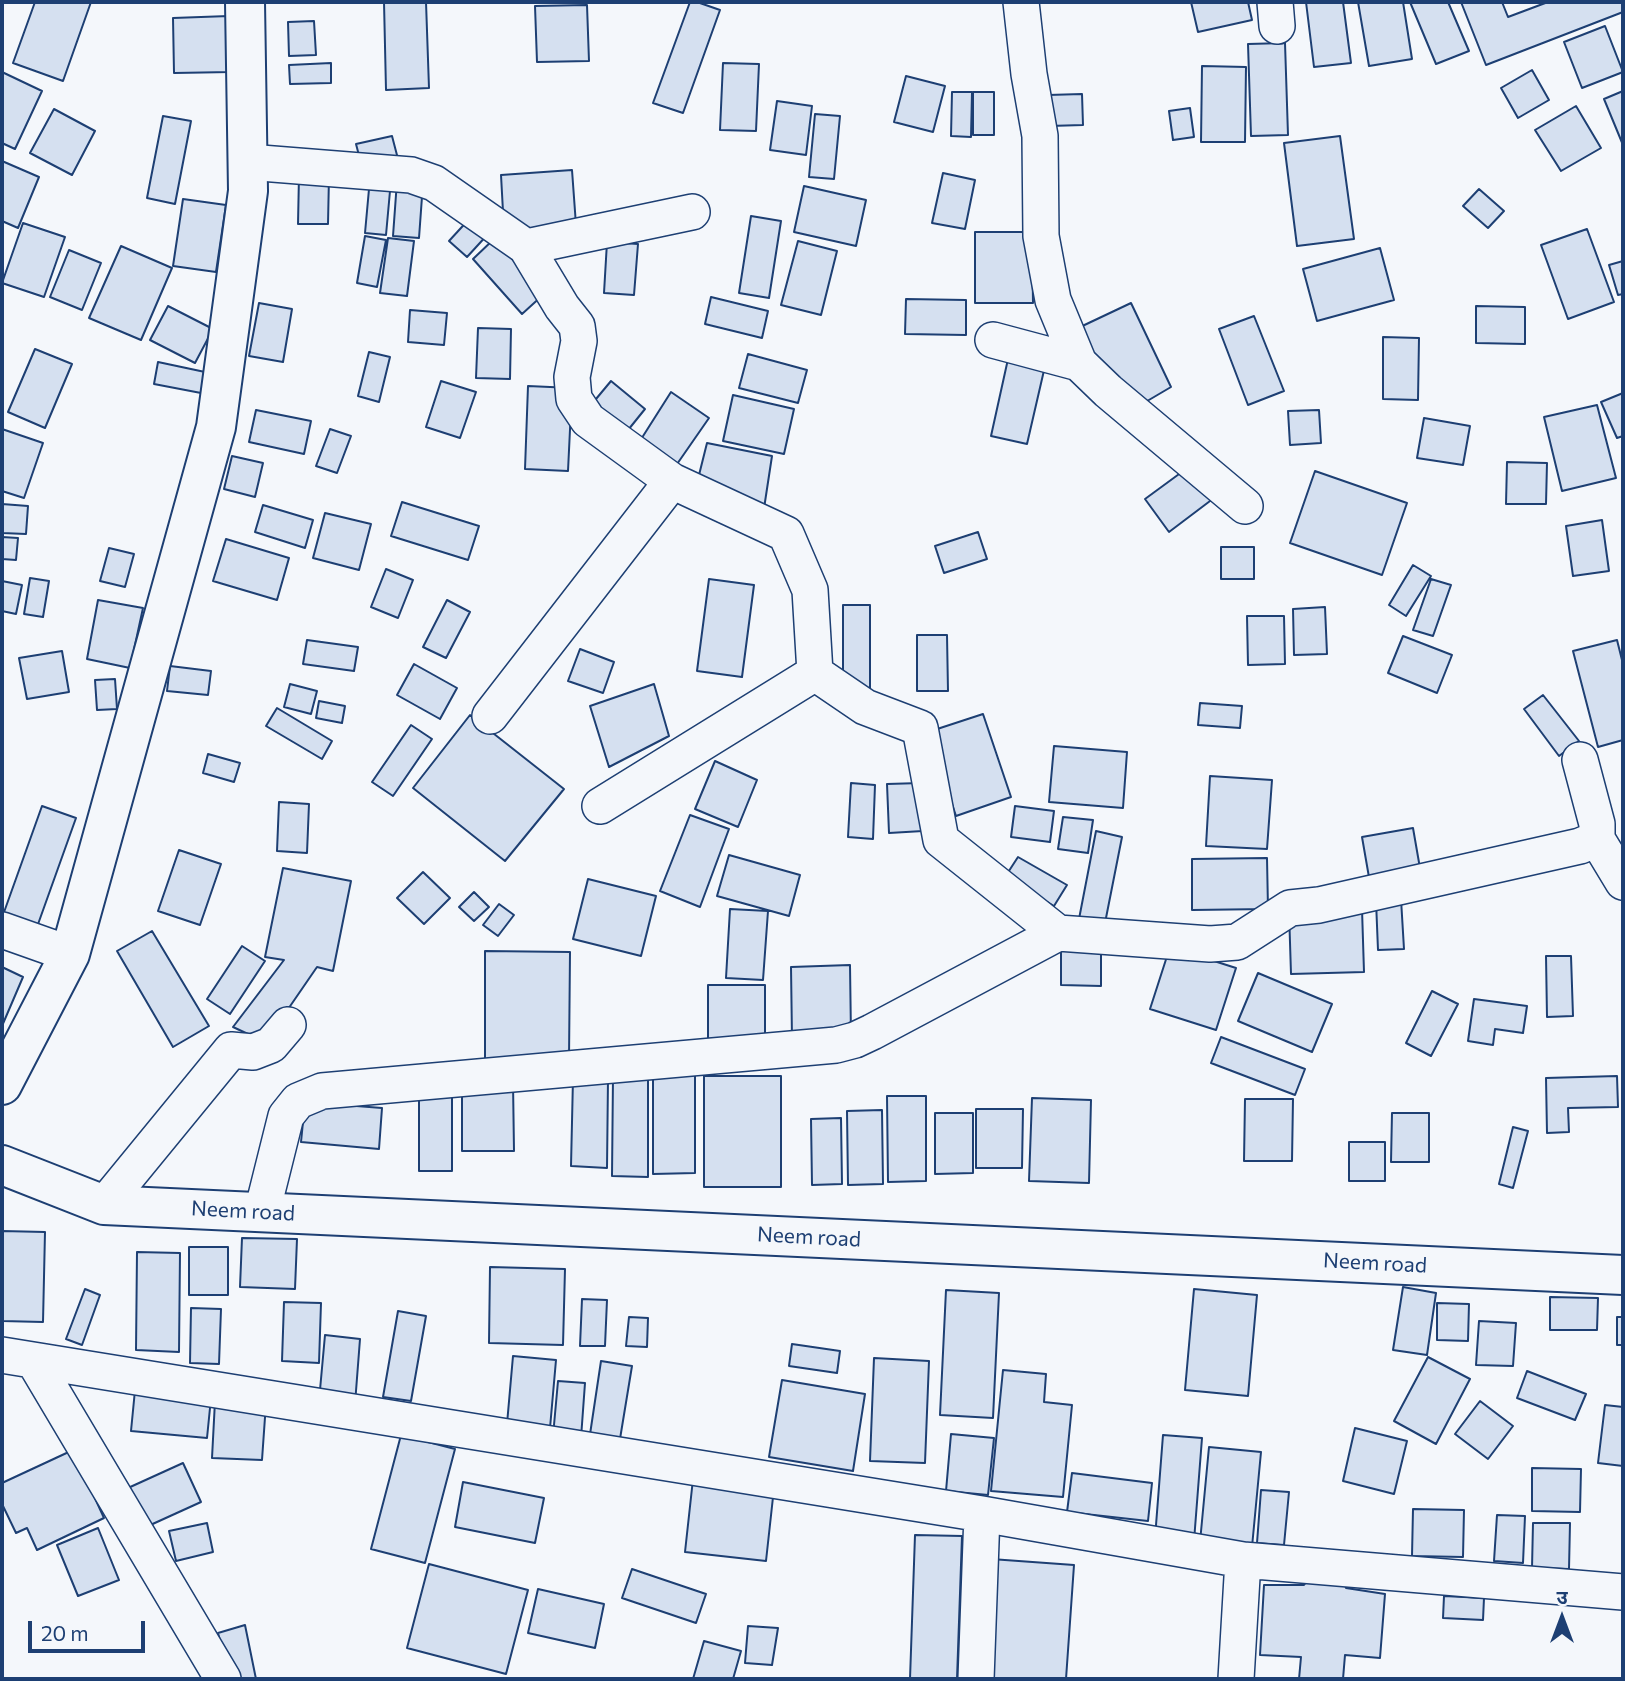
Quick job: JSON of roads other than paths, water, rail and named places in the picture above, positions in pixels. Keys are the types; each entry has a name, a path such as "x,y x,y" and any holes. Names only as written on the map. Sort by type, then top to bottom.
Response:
{"main road":[{"path":"2,1085 70,954 216,427 248,191 245,2"},
{"name":"Neem road","path":"2,1166 104,1205 1623,1275"}],"street":[{"path":"1021,2 1029,74 1040,136 1041,236 1053,300 1079,363 1108,391 1245,506"},
{"path":"247,162 411,175 434,183 526,247 562,307 577,326 579,341 572,377 574,399 588,420 672,481 786,534 810,590 815,673"},
{"path":"526,247 692,212"},
{"path":"993,340 1079,363"},
{"path":"490,716 672,481"},
{"path":"600,806 815,673"},
{"path":"815,673 865,707 920,728 941,840 1058,933"},
{"path":"1580,760 1597,824 1597,839 1623,882"},
{"path":"262,1212 286,1116 298,1101 322,1091 836,1045 872,1032 1058,933 1210,944 1237,942 1290,908 1319,905 1580,846 1597,839"},
{"path":"2,930 70,954"},
{"path":"104,1205 231,1050 254,1052 271,1045 288,1025"},
{"path":"18,1358 982,1514 1243,1560 1623,1592"},
{"path":"18,1358 223,1679"},
{"path":"976,1679 982,1514"},
{"path":"1236,1679 1243,1560"}]}
